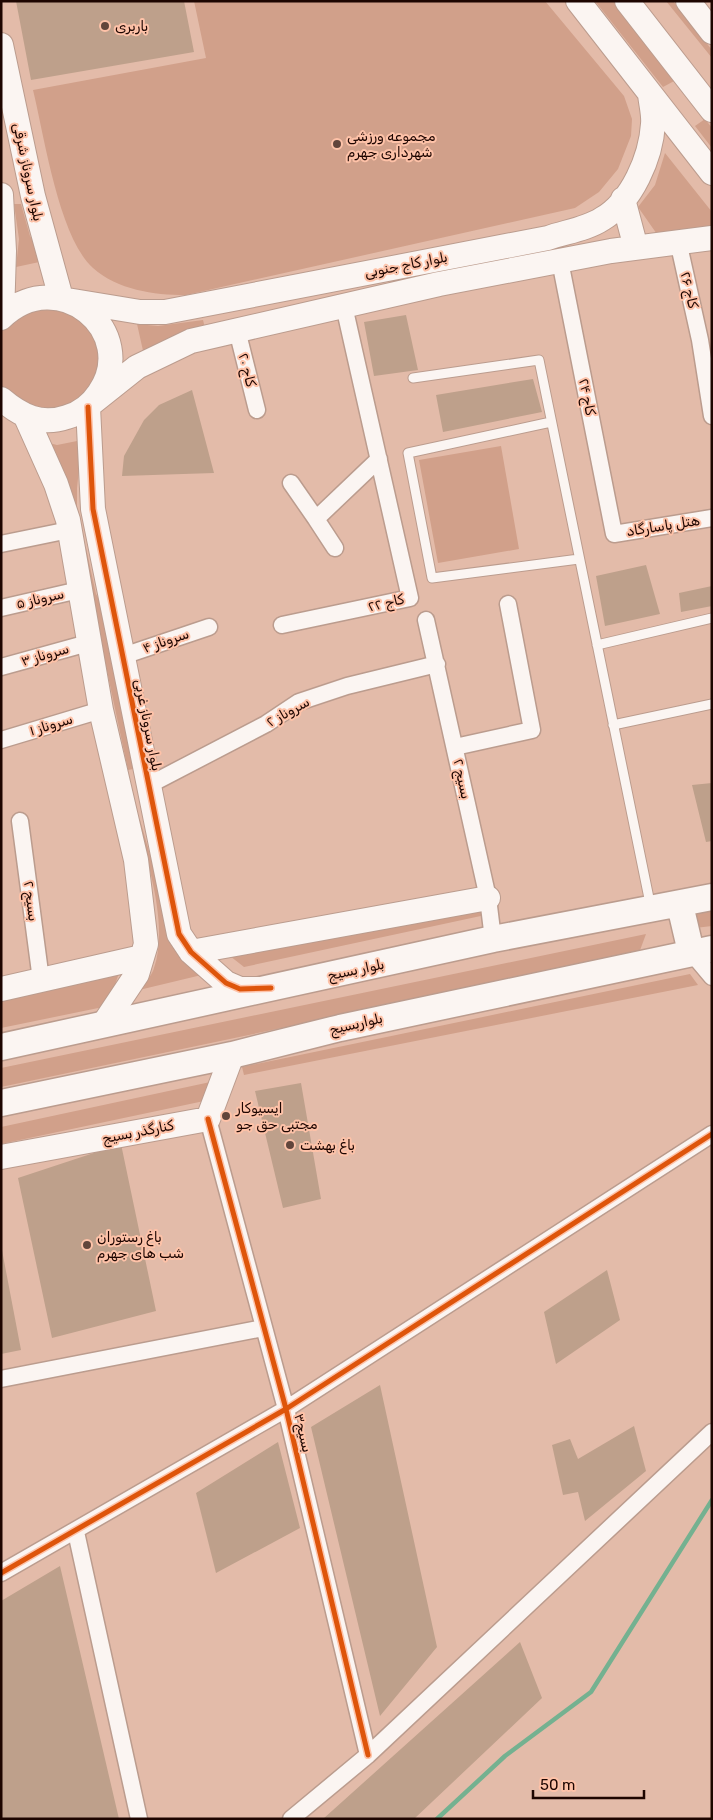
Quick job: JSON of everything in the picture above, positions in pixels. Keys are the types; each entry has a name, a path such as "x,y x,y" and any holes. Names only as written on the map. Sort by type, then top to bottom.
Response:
{"main road":[{"name":"بلوار بسیج","path":"1,1047 493,940 680,905 712,897"},
{"path":"680,905 701,950"},
{"name":"بلواربسیج","path":"1,1103 232,1055 340,1028 701,950"}],"street":[{"path":"578,1 712,173"},
{"path":"627,1 712,110"},
{"path":"688,1 712,32"},
{"name":"بلوار سروناز شرقی","path":"1,45 30,185 64,299"},
{"name":"بلوار کاج جنوبی","path":"2,317 14,306 44,296 140,312 165,312 548,238 603,219 623,199 645,164 654,123 650,94"},
{"path":"2,317 4,251 1,193 30,185"},
{"path":"623,199 636,248"},
{"name":"بلوار کاج جنوبی","path":"11,409 42,420 58,420 74,415 91,404 137,367 191,341 438,284 636,248 712,238"},
{"name":"کاج ۲۶","path":"678,241 700,340 712,416"},
{"name":"کاج ۲۴","path":"560,261 614,534"},
{"path":"64,299 86,310 100,325 108,344 110,364 105,384 91,404"},
{"path":"224,300 234,331"},
{"name":"کاج ۲۲","path":"282,625 410,598 344,306"},
{"name":"کاج ۲۰","path":"234,331 258,410"},
{"path":"700,340 712,352"},
{"name":"بلوار سروناز غربی","path":"91,404 92,499 96,526 179,934 191,952 226,983 240,989 271,988"},
{"path":"11,409 56,484 69,530 101,710 118,793 136,860 146,944 137,974 104,1025"},
{"path":"316,519 378,459"},
{"path":"291,483 335,548"},
{"name":"هتل پاسارگاد","path":"614,534 712,518"},
{"path":"1,544 69,530 80,524 96,526"},
{"name":"سروناز ۵","path":"1,608 79,590"},
{"path":"455,747 532,730 508,604"},
{"name":"بسیج ۲","path":"426,620 488,898 493,940"},
{"name":"سروناز ۴","path":"122,656 209,627"},
{"name":"سروناز ۳","path":"1,667 88,643"},
{"name":"سروناز ۲","path":"149,785 266,724 299,702 347,686 437,664"},
{"name":"سروناز ۱","path":"1,740 101,710"},
{"path":"118,793 135,794 149,785"},
{"name":"بسیج ۲","path":"20,821 41,980"},
{"path":"191,952 488,898"},
{"path":"701,950 712,978"},
{"path":"2,988 142,957"},
{"path":"208,1119 232,1055"},
{"name":"کنارگذر بسیج","path":"1,1157 208,1119"},
{"name":"بسیج۳","path":"208,1119 286,1410 368,1755"},
{"path":"1,1573 76,1532 286,1410 712,1134"},
{"path":"1,1379 263,1328"},
{"path":"291,1819 368,1755 712,1432"},
{"path":"76,1532 139,1819"}],"lane":[{"path":"413,378 539,360 651,910"},
{"path":"551,422 408,453 432,578 580,559"},
{"path":"597,645 712,618"},
{"path":"614,725 712,704"}],"shaded area":[{"name":"مجموعه ورزشی شهرداری جهرم","path":"194,1 545,1 624,96 632,119 631,136 618,169 599,192 575,208 186,295 136,290 113,282 93,268 81,254 71,234 54,185 33,90 206,58"},
{"path":"595,1 613,1 676,80 663,87"},
{"path":"666,1 673,1 712,50 712,58"},
{"path":"705,119 712,128 712,148 695,126"},
{"path":"665,153 712,212 712,227 659,237 638,207 655,185"},
{"path":"14,204 21,204 30,236 44,261 16,267 19,239"},
{"path":"45,307 67,313 85,325 97,342 100,353 100,369 86,398 40,415 1,390 1,332 10,320"},
{"path":"203,320 205,328 144,355 137,324 158,326"},
{"path":"82,440 77,488 77,510 45,442 57,445"},
{"path":"501,446 519,549 438,563 419,460"},
{"path":"81,548 86,548 96,594 102,604 133,769 128,770"},
{"path":"140,820 166,910 214,972 139,990 153,971 158,951 159,933 155,894 138,821"},
{"path":"447,903 490,914 244,967 216,945"},
{"path":"712,909 712,926 695,928 692,914"},
{"path":"646,934 639,953 1,1087 1,1068"},
{"path":"119,973 108,1006 1,1028 1,999"},
{"path":"690,974 698,985 244,1075 242,1067"},
{"path":"215,1081 204,1101 1,1144 1,1127"}],"building":[{"name":"باربری","path":"16,1 184,1 194,52 31,80"},
{"path":"406,315 418,370 374,376 364,322"},
{"path":"533,379 542,412 443,432 436,395"},
{"path":"192,390 214,473 122,476 124,456 144,420 159,405"},
{"path":"646,565 660,614 605,626 596,576"},
{"path":"712,586 712,606 681,612 679,593"},
{"path":"712,783 712,841 706,842 692,785"},
{"name":"باغ بهشت","path":"301,1083 321,1199 283,1208 255,1091"},
{"name":"باغ رستوران شب های جهرم","path":"121,1144 156,1311 52,1338 18,1178"},
{"path":"1,1245 21,1350 1,1354"},
{"path":"607,1270 620,1320 556,1364 544,1312"},
{"path":"380,1385 437,1647 380,1716 311,1427"},
{"path":"634,1426 646,1471 585,1521 578,1492 563,1495 552,1445 570,1439 578,1459"},
{"path":"278,1442 300,1528 216,1573 196,1493"},
{"path":"60,1566 119,1819 1,1819 1,1601"},
{"path":"520,1642 542,1698 414,1819 323,1819"}],"waterway":[{"path":"437,1819 505,1756 591,1692 712,1500"}],"cycle path":[{"path":"88,407 93,509 179,934 191,952 226,983 240,989 271,988"},
{"path":"208,1119 286,1409 368,1755"},
{"path":"1,1573 286,1409 712,1134"}],"place":[{"name":"باربری","path":"105,26"},
{"name":"مجموعه ورزشی شهرداری جهرم","path":"337,144"},
{"name":"ایسیوکار مجتبی حق جو","path":"226,1116"},
{"name":"باغ بهشت","path":"290,1145"},
{"name":"باغ رستوران شب های جهرم","path":"87,1245"}]}
